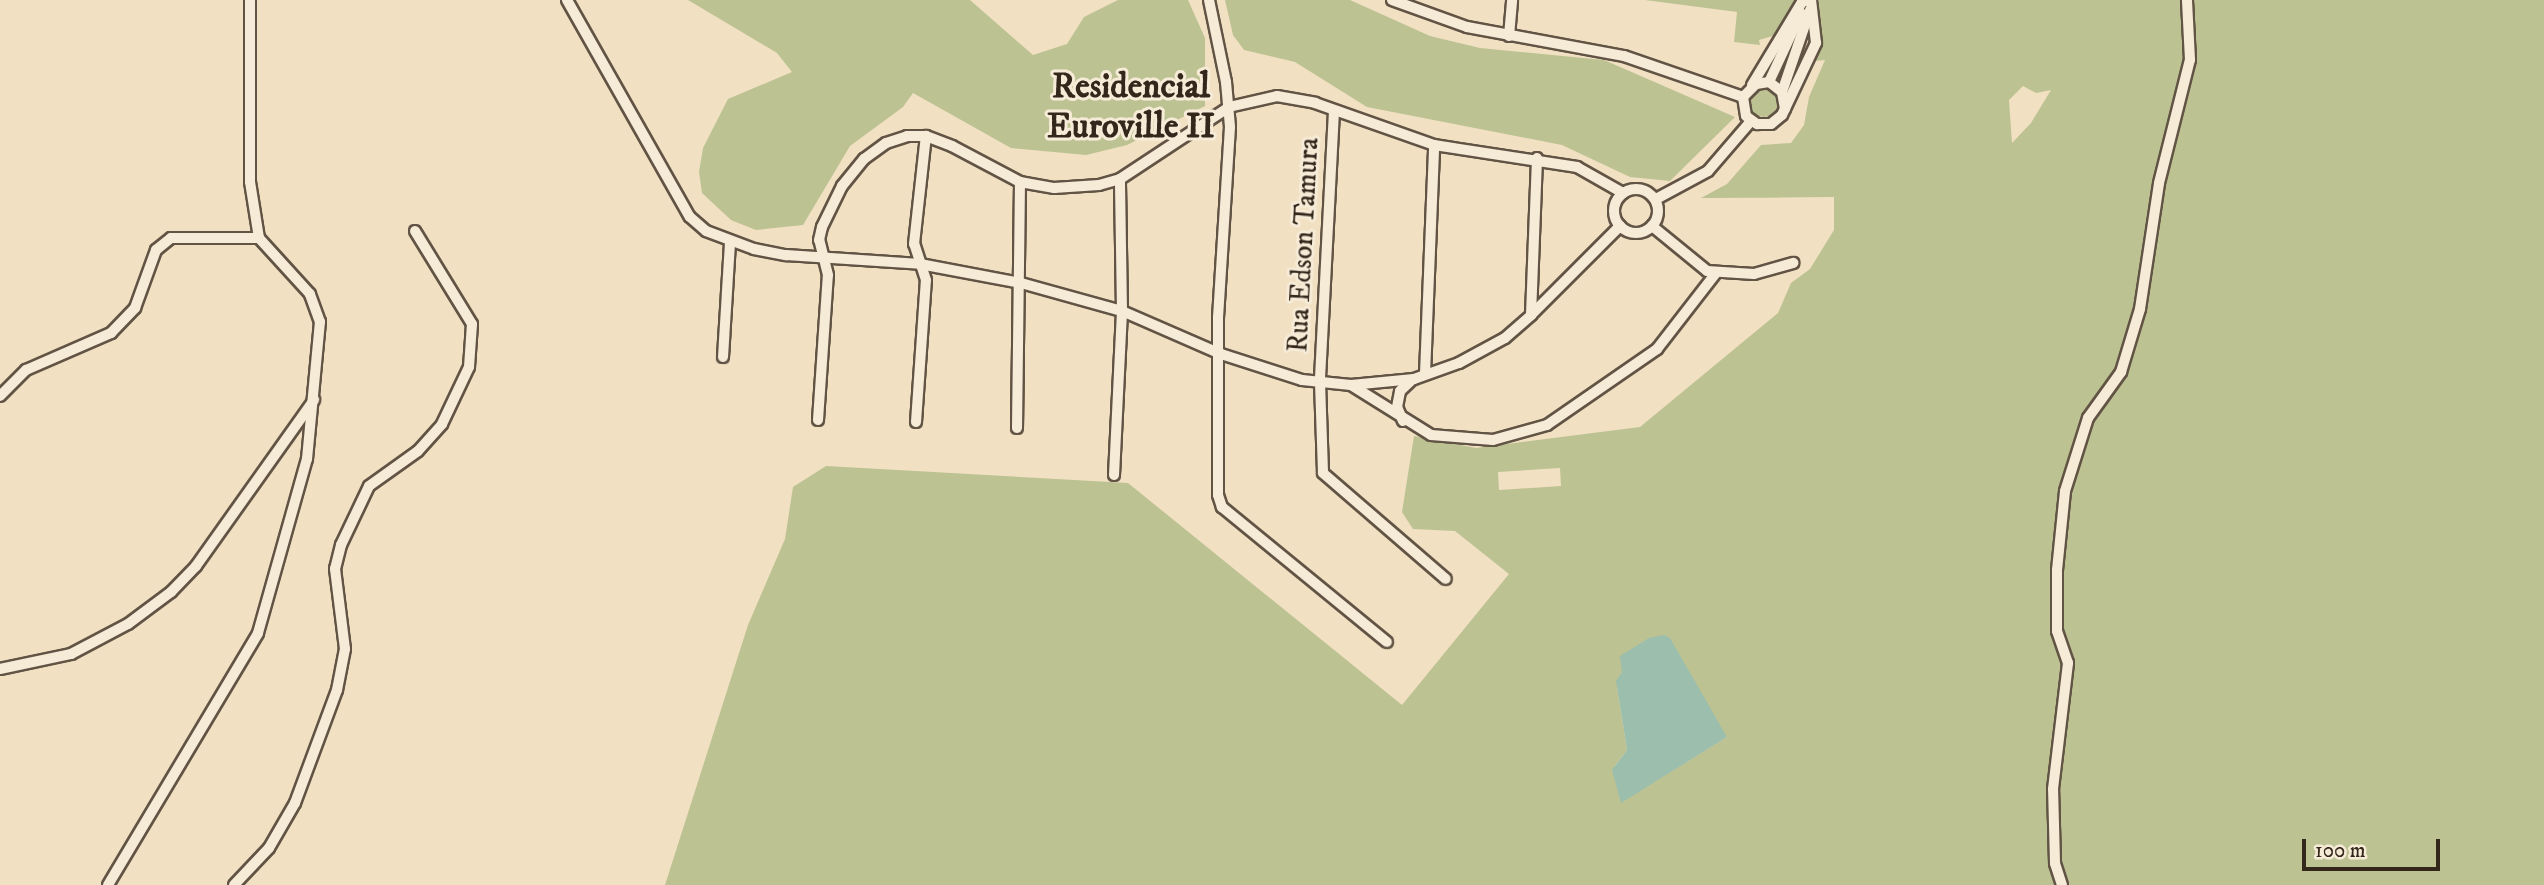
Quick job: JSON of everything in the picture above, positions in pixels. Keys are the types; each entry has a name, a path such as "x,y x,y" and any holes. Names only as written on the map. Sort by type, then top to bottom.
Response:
{"street":[{"path":"108,885 258,633 307,459 320,322 310,294 259,238 250,182 250,0"},
{"path":"567,0 690,217 730,242 786,255 920,264 1021,283 1122,311 1221,355 1320,382 1351,385 1414,379"},
{"path":"1209,0 1229,107 1218,317 1221,355 1218,495 1222,507 1387,642"},
{"path":"1392,0 1509,36 1624,56 1744,97"},
{"path":"1509,36 1512,0"},
{"path":"1785,109 1778,87 1800,15 1810,0"},
{"path":"1810,0 1813,54 1785,109 1771,124 1751,121 1744,110 1744,97 1802,2 1810,0"},
{"path":"2062,885 2055,863 2053,789 2068,663 2057,631 2057,570 2065,491 2088,418 2121,372 2140,309 2159,183 2190,60 2187,0"},
{"path":"1800,15 1811,28"},
{"path":"1778,87 1811,28"},
{"path":"1751,87 1778,87 1799,80"},
{"path":"818,420 828,275 822,257 822,227 842,186 864,159 886,143 926,136 1020,182 1076,187 1120,179 1229,107 1277,96 1334,111 1434,145 1536,158 1577,167 1623,193 1644,190 1656,199 1659,211 1652,226 1633,232 1620,226"},
{"name":"Rua Edson Tamura","path":"1334,111 1320,382 1323,472 1446,579"},
{"path":"1656,199 1708,171 1751,121"},
{"path":"916,422 926,280 914,244 926,136"},
{"path":"1425,374 1434,145"},
{"path":"1531,316 1536,158"},
{"path":"1114,475 1122,311 1120,179"},
{"path":"1017,428 1021,283 1020,182"},
{"path":"1620,226 1615,205 1623,193"},
{"path":"1403,422 1397,407 1400,391 1414,379 1460,363 1504,338 1531,316 1620,226"},
{"path":"1652,226 1707,271 1754,274 1793,263"},
{"path":"234,885 269,848 295,803 337,690 345,649 335,569 355,515 377,478 418,451 442,424 469,367 472,324 415,231"},
{"path":"0,396 26,370 111,333 135,308 156,250 171,238 193,234 259,238"},
{"path":"723,357 730,242"},
{"path":"1351,385 1403,422 1431,435 1466,441 1493,440 1547,425 1657,349 1716,273"},
{"path":"0,668 71,654 128,624 171,592 196,566 314,400"}],"shaded area":[{"path":"688,0 970,0 1033,55 1067,44 1084,17 1118,0 1188,0 1205,38 1205,106 1127,145 1086,155 1011,148 913,93 903,107 850,146 803,225 756,230 731,220 702,193 699,172 703,148 728,99 792,72 777,53"},
{"path":"1225,0 1350,0 1430,36 1480,48 1604,60 1735,117 1670,181 1630,177 1562,145 1367,107 1295,62 1244,50 1233,35"},
{"path":"1645,0 1799,0 1776,35 1759,40 1760,45 1734,42 1737,12"},
{"path":"1819,0 2544,0 2544,885 665,885 748,625 785,539 793,487 826,466 1128,483 1402,705 1509,574 1455,531 1413,529 1402,512 1414,436 1476,448 1640,427 1778,313 1791,283 1810,269 1834,230 1834,197 1701,198 1727,184 1761,145 1791,143 1804,125 1809,97 1825,60 1814,61","holes":["2023,86 2036,93 2051,90 2031,123 2012,143 2009,100","1560,468 1561,486 1499,490 1498,472","1622,672 1727,737 1621,802 1615,766 1627,750 1617,687"]},
{"path":"1764,87 1775,91 1779,102 1775,113 1764,117 1753,113 1749,102 1753,91"},
{"path":"1664,635 1670,638 1727,737 1621,803 1612,770 1627,750 1616,681 1622,672 1620,656 1649,638"}],"district":[{"name":"Residencial Euroville II","path":"1131,107"}]}
